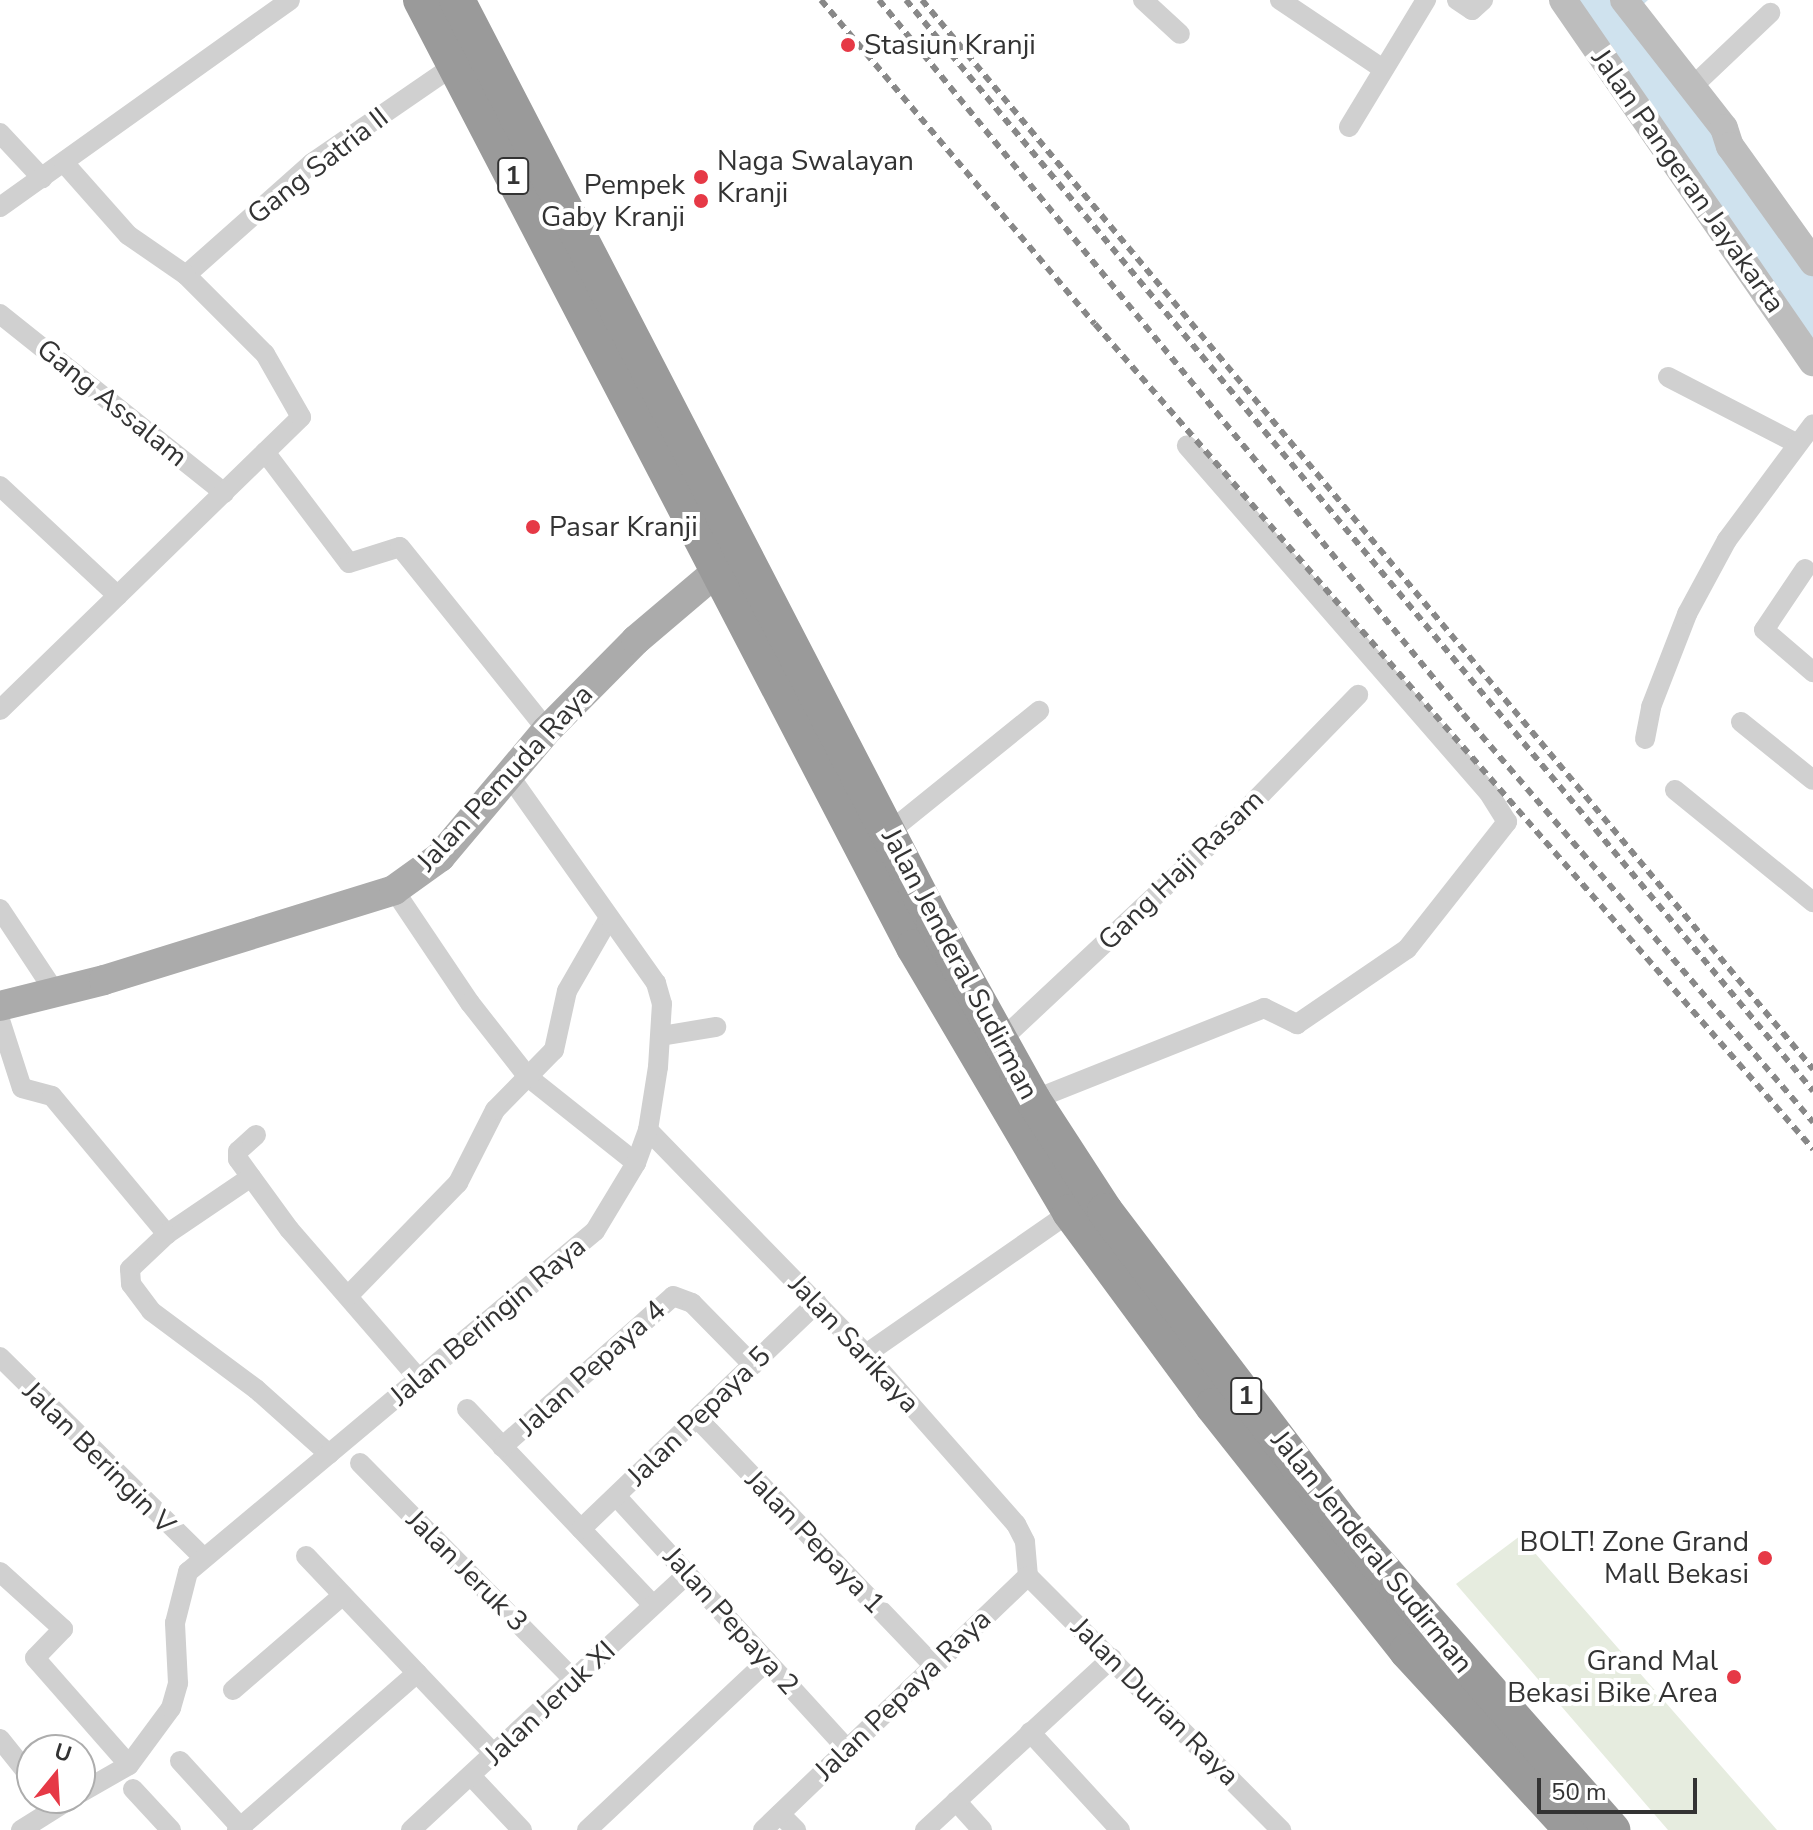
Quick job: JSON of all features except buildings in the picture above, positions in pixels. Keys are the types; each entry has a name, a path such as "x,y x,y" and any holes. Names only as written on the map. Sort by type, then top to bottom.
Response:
{"highway":[{"name":"Jalan Jenderal Sudirman","path":"421,0 730,558 889,832 912,912 1000,1041 1033,1100 1105,1211 1455,1706 1572,1830"},
{"name":"Jalan Jenderal Sudirman","path":"457,0 730,558 1070,1212 1329,1530 1612,1830"}],"main road":[{"name":"Jalan Pemuda Raya","path":"0,1006 394,890 440,857 547,730 730,558"}],"street":[{"path":"0,207 290,0"},
{"path":"1143,0 1180,34"},
{"path":"1280,0 1383,69"},
{"path":"1349,127 1426,0"},
{"path":"1457,0 1472,10 1483,0"},
{"name":"Jalan Pangeran Jayakarta","path":"1563,0 1813,362"},
{"name":"Jalan Pangeran Jayakarta","path":"1636,4 1813,262"},
{"path":"1692,87 1770,13"},
{"name":"Gang Satria II","path":"186,275 312,163 456,64"},
{"path":"0,133 42,178"},
{"path":"0,710 301,417 265,354 186,275 128,235 64,163"},
{"name":"Gang Assalam","path":"0,314 224,493"},
{"path":"1668,377 1796,443"},
{"path":"1645,739 1651,707 1687,614 1727,540 1813,424"},
{"path":"1033,1100 1264,1008 1297,1024 1407,949 1508,819 1187,446"},
{"path":"265,452 347,562 400,547 547,730"},
{"path":"0,486 118,596"},
{"path":"1805,569 1764,628 1813,672"},
{"name":"Gang Haji Rasam","path":"1000,1041 1236,820 1358,695"},
{"path":"889,832 1039,711"},
{"path":"1741,722 1813,780"},
{"name":"Jalan Beringin Raya","path":"96,1784 129,1765 176,1698 179,1598 188,1572 202,1556 595,1231 651,1132 661,1036 662,1004 656,983 509,775"},
{"path":"1675,790 1813,902"},
{"path":"394,890 470,1003 528,1077 636,1163"},
{"path":"0,909 55,992"},
{"path":"348,1296 458,1183 495,1110 554,1050 567,991 609,918"},
{"path":"0,1020 22,1088 52,1096 167,1234"},
{"path":"661,1036 716,1027"},
{"name":"Jalan Sarikaya","path":"651,1132 866,1354 1016,1524 1025,1542 1028,1576"},
{"path":"256,1135 238,1151 251,1177 418,1378"},
{"path":"251,1177 167,1234 130,1269 135,1291 151,1311 256,1389 329,1454"},
{"path":"866,1354 1070,1212"},
{"name":"Jalan Pepaya 4","path":"502,1447 673,1296 692,1303 753,1365"},
{"name":"Jalan Pepaya 5","path":"581,1529 817,1303"},
{"name":"Jalan Beringin V","path":"0,1357 202,1556"},
{"path":"467,1409 653,1605"},
{"name":"Jalan Pepaya 1","path":"697,1418 934,1666"},
{"name":"Jalan Jeruk 3","path":"360,1463 573,1679"},
{"name":"Jalan Pepaya 2","path":"616,1496 845,1747"},
{"path":"306,1556 493,1753"},
{"path":"0,1572 63,1629 35,1658 129,1765"},
{"name":"Jalan Jeruk XI","path":"411,1830 472,1777 493,1753 687,1574"},
{"name":"Jalan Durian Raya","path":"1028,1576 1112,1658 1274,1828"},
{"name":"Jalan Pepaya Raya","path":"763,1830 845,1747 1028,1576"},
{"path":"233,1690 343,1595"},
{"path":"925,1830 1112,1658"},
{"path":"587,1830 767,1661"},
{"path":"180,1761 240,1829 417,1673"},
{"path":"1030,1732 1120,1830"},
{"path":"0,1739 16,1759"},
{"path":"472,1777 522,1830"},
{"path":"133,1789 171,1830"},
{"path":"956,1801 982,1830"},
{"path":"21,1830 41,1814"},
{"path":"780,1814 796,1830"}],"shaded area":[{"path":"1520,1536 1777,1830 1668,1830 1456,1584"}],"water":[{"path":"1563,0 1648,0 1635,12 1813,262 1813,362"}],"railway":[{"path":"821,0 1095,324 1813,1149"},
{"path":"879,0 1463,714 1813,1122"},
{"path":"906,0 1813,1091"},
{"path":"922,0 1813,1069"}],"place":[{"name":"Stasiun Kranji","path":"848,45"},
{"name":"Naga Swalayan Kranji","path":"701,177"},
{"name":"Pempek Gaby Kranji","path":"701,201"},
{"name":"Pasar Kranji","path":"533,527"},
{"name":"BOLT! Zone Grand Mall Bekasi","path":"1765,1558"},
{"name":"Grand Mal Bekasi Bike Area","path":"1734,1677"}]}
